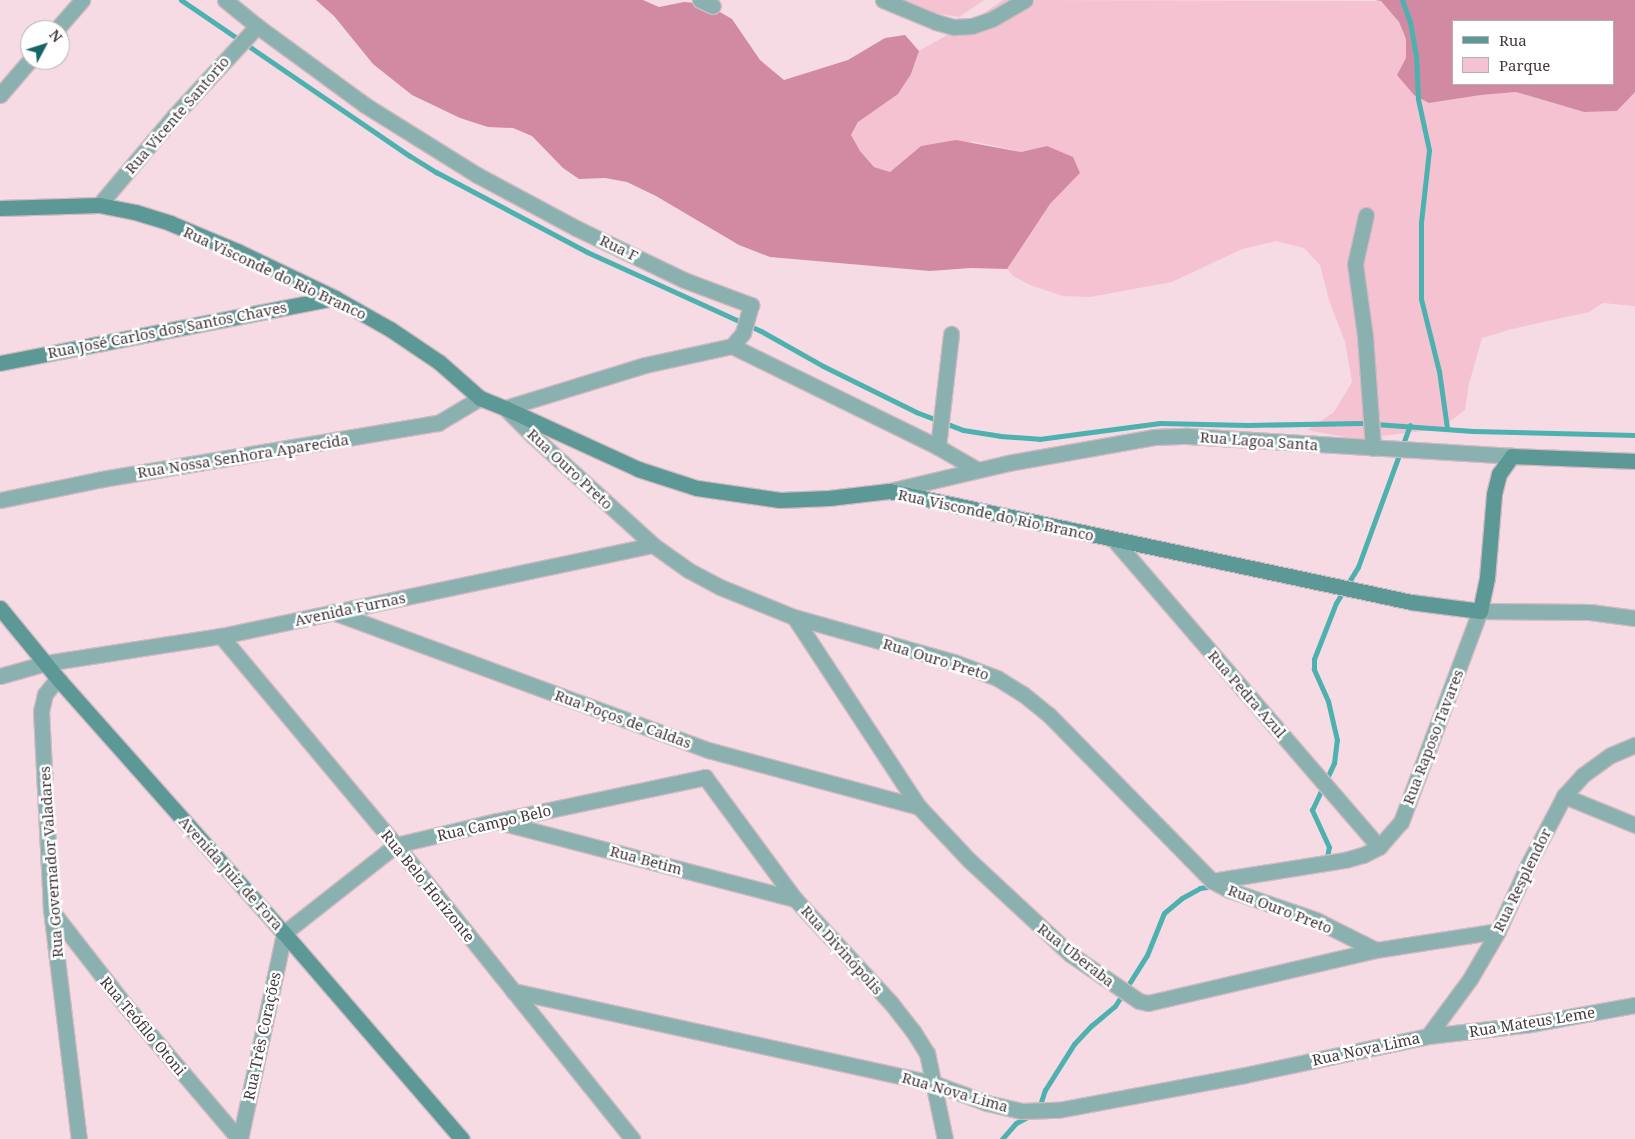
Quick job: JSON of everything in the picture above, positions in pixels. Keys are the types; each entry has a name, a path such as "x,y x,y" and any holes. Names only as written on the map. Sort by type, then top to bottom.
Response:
{"street":[{"path":"65,20 82,0"},
{"path":"225,0 256,26"},
{"path":"883,0 936,22 954,27 972,26 992,19 1025,0"},
{"name":"Rua Vicente Santorio","path":"99,205 175,115 256,26"},
{"name":"Rua F","path":"256,26 365,105 477,176 576,228 684,280 751,305 742,333 732,346"},
{"path":"0,95 21,70"},
{"name":"Rua Visconde do Rio Branco","path":"0,208 99,205 135,212 170,223 237,251 335,298 390,330 439,362 480,398 638,469 698,488 780,500 829,498 889,491 1401,601 1480,611 1590,612 1635,618"},
{"path":"1366,216 1355,264 1365,336 1372,448"},
{"name":"Rua José Carlos dos Santos Chaves","path":"0,363 335,298"},
{"path":"938,447 951,334"},
{"path":"505,408 645,365 732,346 938,447 978,470"},
{"name":"Rua Nossa Senhora Aparecida","path":"0,500 102,479 438,423 480,398"},
{"name":"Rua Ouro Preto","path":"505,408 533,436 653,545 688,570 720,587 794,617 954,662 997,678 1023,694 1049,715 1212,881 1229,890 1316,920 1376,950"},
{"name":"Rua Lagoa Santa","path":"889,491 978,470 1154,437 1188,436 1512,456 1635,461"},
{"name":"Rua Raposo Tavares","path":"1212,881 1345,860 1363,855 1379,847 1400,822 1480,611 1487,578 1494,494 1499,474 1512,456"},
{"name":"Rua Pedra Azul","path":"1115,541 1379,847"},
{"name":"Avenida Furnas","path":"0,676 46,663 221,636 653,545"},
{"name":"Avenida Juiz de Fora","path":"0,608 60,681 284,933 462,1139"},
{"name":"Rua Poços de Caldas","path":"333,612 708,750 919,807"},
{"name":"Rua Uberaba","path":"794,617 919,807 969,860 1070,954 1140,1002 1148,1003 1376,950 1498,931"},
{"name":"Rua Belo Horizonte","path":"221,636 396,845 632,1139"},
{"name":"Rua Governador Valadares","path":"60,681 54,683 45,694 42,711 51,910 79,1139"},
{"name":"Rua Resplendor","path":"1428,1036 1470,979 1498,931 1528,865 1564,796 1583,775 1611,754 1635,745"},
{"path":"705,777 708,750"},
{"name":"Rua Campo Belo","path":"284,933 396,845 497,821 705,777"},
{"name":"Rua Divinópolis","path":"705,777 796,899 891,1003 913,1031 927,1054 945,1139"},
{"path":"1564,796 1635,825"},
{"name":"Rua Betim","path":"497,821 796,899"},
{"name":"Rua Teófilo Otoni","path":"51,910 125,1005 240,1139"},
{"name":"Rua Três Corações","path":"240,1139 284,933"},
{"name":"Rua Nova Lima","path":"514,991 933,1083 987,1103 1022,1111 1058,1110 1245,1075 1428,1036"},
{"name":"Rua Mateus Leme","path":"1428,1036 1525,1025 1635,1005"}],"green space":[{"path":"903,0 984,0 959,17 934,13"},
{"path":"1003,0 1381,1 1399,22 1406,39 1406,58 1429,103 1516,92 1584,112 1617,111 1635,92 1635,306 1603,303 1589,312 1512,329 1482,338 1469,384 1465,410 1440,429 1356,439 1307,430 1334,412 1352,382 1345,342 1329,300 1320,265 1304,248 1276,241 1242,249 1172,282 1090,297 1063,296 1030,285 1013,276 1007,269 1050,204 1080,173 1047,146 1021,152 976,142 921,146 890,172 874,167 860,151 851,136 858,122 875,109 911,74 919,51 972,21"}],"shaded area":[{"path":"316,0 643,0 659,7 684,2 706,4 732,19 760,60 784,80 848,60 885,38 905,35 919,51 911,74 898,94 858,122 851,135 860,151 874,167 890,172 921,146 956,140 1021,152 1047,146 1073,157 1080,173 1050,204 1007,269 971,268 930,271 770,257 739,245 656,196 627,182 605,178 579,179 563,168 532,136 513,128 488,127 460,118 412,95 373,64 334,16"},
{"path":"1375,0 1635,0 1635,92 1617,111 1584,112 1516,92 1429,103 1414,95 1397,75 1406,58 1406,39 1399,22 1381,1"}],"waterway":[{"path":"181,0 436,172 587,252 761,331 823,366 916,412 963,430 1000,436 1039,439 1160,423 1248,425 1361,423 1473,431 1635,435"},
{"path":"1402,0 1410,22 1416,55 1418,99 1429,150 1421,223 1421,299 1439,371 1447,428"},
{"path":"1326,862 1329,847 1312,810 1334,763 1337,740 1328,701 1314,669 1314,659 1336,603 1358,567 1410,425"},
{"path":"1039,1108 1045,1090 1074,1044 1091,1026 1115,1006 1147,955 1164,913 1182,898 1200,888 1213,886"},
{"path":"1002,1139 1016,1123 1031,1115"}]}
